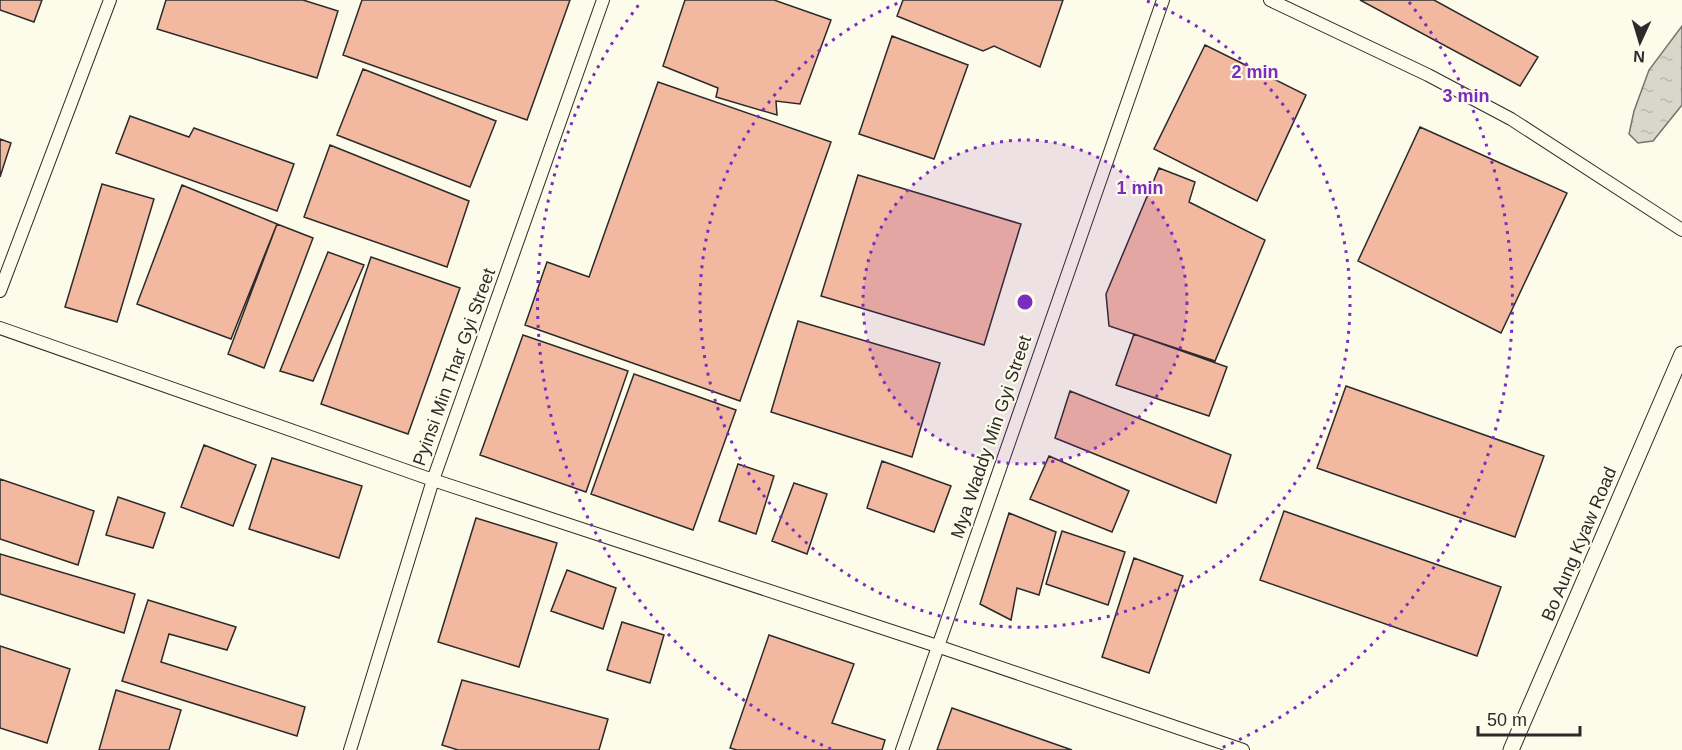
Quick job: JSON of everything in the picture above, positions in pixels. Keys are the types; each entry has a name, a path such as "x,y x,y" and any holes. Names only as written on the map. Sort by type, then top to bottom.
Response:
{"street":[{"path":"0,291 110,0"},
{"name":"Pyinsi Min Thar Gyi Street","path":"350,750 433,480 603,0"},
{"name":"Mya Waddy Min Gyi Street","path":"902,750 1163,0"},
{"path":"1270,0 1428,75 1511,118 1682,230"},
{"path":"0,328 433,480 937,646 1243,750"},
{"name":"Bo Aung Kyaw Road","path":"1512,750 1682,354"}],"water":[{"path":"1682,26 1682,105 1653,141 1638,143 1629,134 1634,111 1649,70"}],"building":[{"path":"0,0 42,0 34,22 0,10"},
{"path":"166,0 303,0 338,11 317,78 157,29"},
{"path":"362,0 570,0 527,120 343,55"},
{"path":"685,0 774,0 831,20 800,104 776,101 777,115 716,97 718,88 663,66"},
{"path":"903,0 1063,0 1040,67 994,46 983,51 897,16"},
{"path":"1360,0 1434,0 1538,57 1520,86"},
{"path":"892,36 968,65 934,159 859,134"},
{"path":"1205,45 1306,95 1257,201 1154,149"},
{"path":"363,69 496,121 470,187 337,135"},
{"path":"658,82 831,142 740,401 525,325 547,262 589,277"},
{"path":"130,116 189,137 194,128 294,164 277,211 116,153"},
{"path":"1420,127 1567,193 1501,333 1358,261"},
{"path":"0,139 11,143 0,177"},
{"path":"330,145 469,201 447,267 304,217"},
{"path":"1159,168 1195,182 1189,202 1265,240 1215,361 1109,326 1106,294"},
{"path":"858,175 1021,224 984,345 821,296"},
{"path":"102,184 154,199 117,322 65,307"},
{"path":"182,185 277,224 231,339 137,304"},
{"path":"277,224 313,238 264,368 228,354"},
{"path":"328,252 364,265 313,381 280,371"},
{"path":"371,257 460,288 408,434 321,404"},
{"path":"798,321 940,363 912,457 771,412"},
{"path":"1134,334 1227,367 1209,416 1116,385"},
{"path":"523,335 628,371 586,492 480,455"},
{"path":"634,374 736,410 693,530 591,494"},
{"path":"1346,386 1544,456 1515,537 1317,468"},
{"path":"1070,391 1231,455 1216,503 1055,438"},
{"path":"204,445 256,465 233,526 181,507"},
{"path":"1049,456 1129,491 1112,532 1030,499"},
{"path":"272,458 362,486 339,558 249,529"},
{"path":"882,461 951,486 934,532 867,508"},
{"path":"738,464 774,476 756,534 719,521"},
{"path":"0,479 94,511 78,565 0,539"},
{"path":"794,483 827,494 807,554 772,541"},
{"path":"118,497 165,513 153,548 106,535"},
{"path":"1284,511 1501,587 1477,656 1260,580"},
{"path":"1009,513 1056,532 1039,595 1017,588 1011,620 980,604"},
{"path":"476,518 557,543 519,667 438,642"},
{"path":"1062,531 1125,552 1108,605 1046,584"},
{"path":"0,554 135,594 124,633 0,594"},
{"path":"1134,558 1183,576 1149,673 1102,657"},
{"path":"567,570 616,588 603,629 551,611"},
{"path":"148,600 236,627 227,650 169,634 161,662 305,707 297,736 122,681"},
{"path":"622,622 664,635 650,683 607,670"},
{"path":"769,635 854,664 832,723 885,740 882,750 737,750 730,748"},
{"path":"0,646 70,669 47,743 0,728"},
{"path":"462,680 608,719 599,750 458,750 442,745"},
{"path":"116,690 181,710 169,750 99,750"},
{"path":"952,708 1072,750 937,750"}]}
